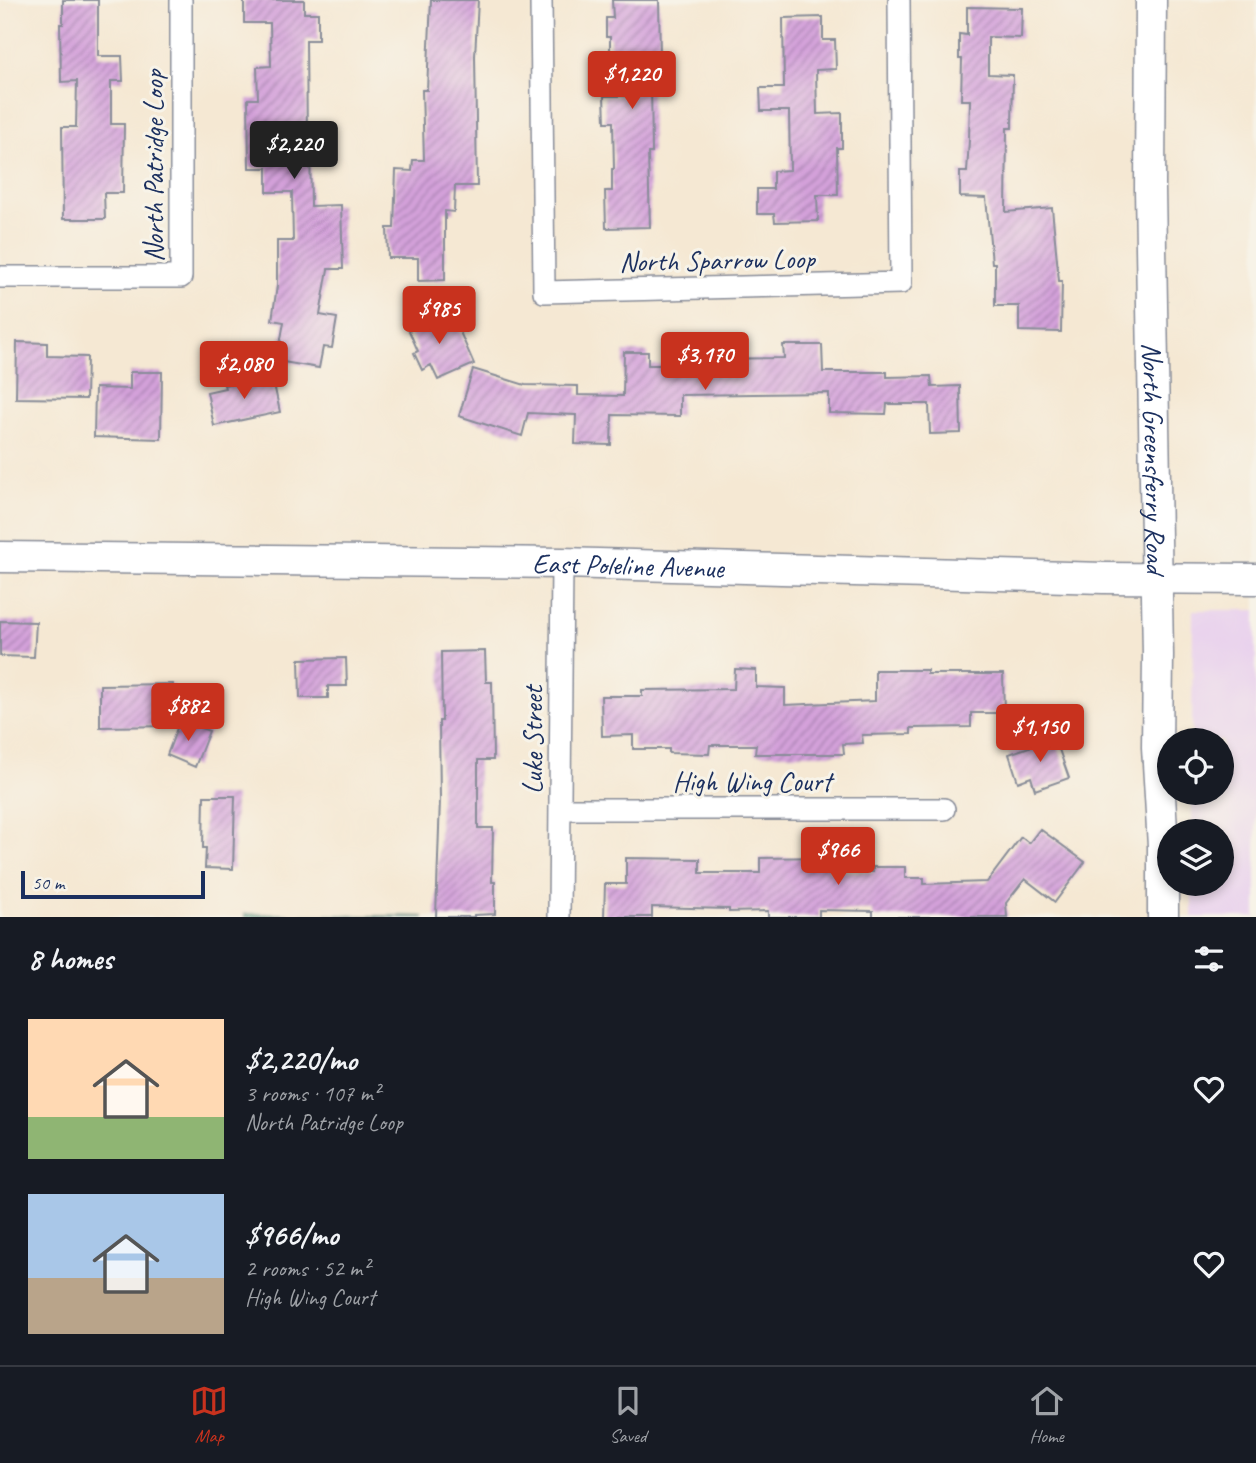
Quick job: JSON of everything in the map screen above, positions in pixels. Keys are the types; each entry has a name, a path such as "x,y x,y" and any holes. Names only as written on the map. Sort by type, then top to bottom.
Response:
{"main road":[{"name":"North Greensferry Road","path":"1151,0 1150,189 1157,578 1157,747 1163,917"},
{"name":"East Poleline Avenue","path":"0,557 562,563 1256,579"}],"street":[{"name":"North Patridge Loop","path":"0,277 181,277 181,0"},
{"name":"North Sparrow Loop","path":"541,0 544,292 901,284 899,0"},
{"name":"Luke Street","path":"559,917 562,563"},
{"name":"High Wing Court","path":"560,809 944,809"}],"shaded area":[{"path":"1193,610 1256,610 1256,917 1192,917 1192,896 1234,896 1234,819 1192,819 1192,805 1234,805 1234,728 1192,728"}],"green space":[{"path":"245,914 424,917 245,917"}],"building":[{"path":"63,0 98,0 98,56 122,56 123,81 111,81 111,124 124,124 123,193 104,193 105,219 63,219 62,127 76,127 77,81 61,82 60,24 63,24"},
{"path":"244,0 304,0 304,13 318,13 318,40 306,40 311,206 341,205 343,269 328,269 320,315 337,318 332,348 323,347 319,368 277,361 284,322 272,320 277,286 277,241 293,241 292,192 267,192 267,168 249,168 248,99 258,99 257,67 271,66 270,23 244,23"},
{"path":"431,0 478,0 475,56 477,186 455,186 454,212 445,211 445,280 418,281 418,258 388,258 387,228 394,228 396,170 412,171 413,160 424,160 422,90 427,90"},
{"path":"612,0 659,0 660,57 655,57 655,80 651,80 652,153 648,153 650,227 606,228 605,191 612,191 614,169 613,122 605,122 604,96 625,96 625,58 610,58 610,37 606,37 606,18 613,18"},
{"path":"967,7 1022,8 1021,38 988,37 988,74 1013,75 1012,128 1007,128 1006,212 1052,208 1059,281 1062,281 1061,332 1019,331 1019,306 995,306 995,263 992,263 986,198 960,197 960,172 967,172 970,100 961,100 962,59 959,59 959,34 967,35"},
{"path":"823,17 823,40 835,40 836,69 816,70 817,114 842,113 842,148 837,148 838,195 817,195 818,221 775,222 774,214 757,214 757,189 773,189 773,171 790,170 789,111 761,111 760,88 784,88 783,18"},
{"path":"438,310 447,330 457,325 474,364 438,380 431,365 422,370 414,353 418,351 406,324"},
{"path":"17,342 47,343 47,356 87,357 86,399 16,398"},
{"path":"783,345 822,345 823,372 887,372 887,377 931,376 932,387 960,386 961,433 930,434 929,404 887,404 886,414 829,413 829,393 680,395 680,416 612,415 611,445 575,444 576,415 528,413 522,436 459,416 473,369 525,385 578,386 578,395 623,396 624,352 648,352 648,365 689,365 689,359 784,358"},
{"path":"130,372 162,372 161,439 94,437 95,388 130,389"},
{"path":"272,375 280,412 214,426 207,392 225,388 224,385"},
{"path":"0,621 36,622 34,657 0,656"},
{"path":"485,651 486,682 492,682 493,760 478,760 478,828 493,828 492,882 495,882 495,914 436,917 440,799 439,721 442,721 441,652"},
{"path":"346,658 347,686 328,686 328,698 300,698 299,659"},
{"path":"735,669 756,670 756,687 785,688 785,705 875,701 875,670 927,670 927,674 1003,674 1004,713 971,713 971,727 911,728 911,734 862,735 863,743 843,744 844,754 755,754 756,745 710,745 709,754 669,753 669,749 633,749 633,735 602,736 601,696 642,696 642,690 734,689"},
{"path":"173,684 174,726 100,727 100,685"},
{"path":"180,720 209,731 195,767 167,755"},
{"path":"1055,738 1069,778 1035,790 1031,777 1018,782 1009,754"},
{"path":"204,796 235,796 233,869 205,868"},
{"path":"1040,829 1085,862 1055,902 1025,879 1006,903 1007,917 873,917 873,911 819,910 819,917 768,917 768,911 729,912 729,909 652,907 652,917 604,917 605,884 626,884 626,858 700,859 700,873 760,873 760,858 829,857 829,871 873,872 873,867 905,867 905,878 924,878 924,884 987,882 1021,837 1029,843"}]}
